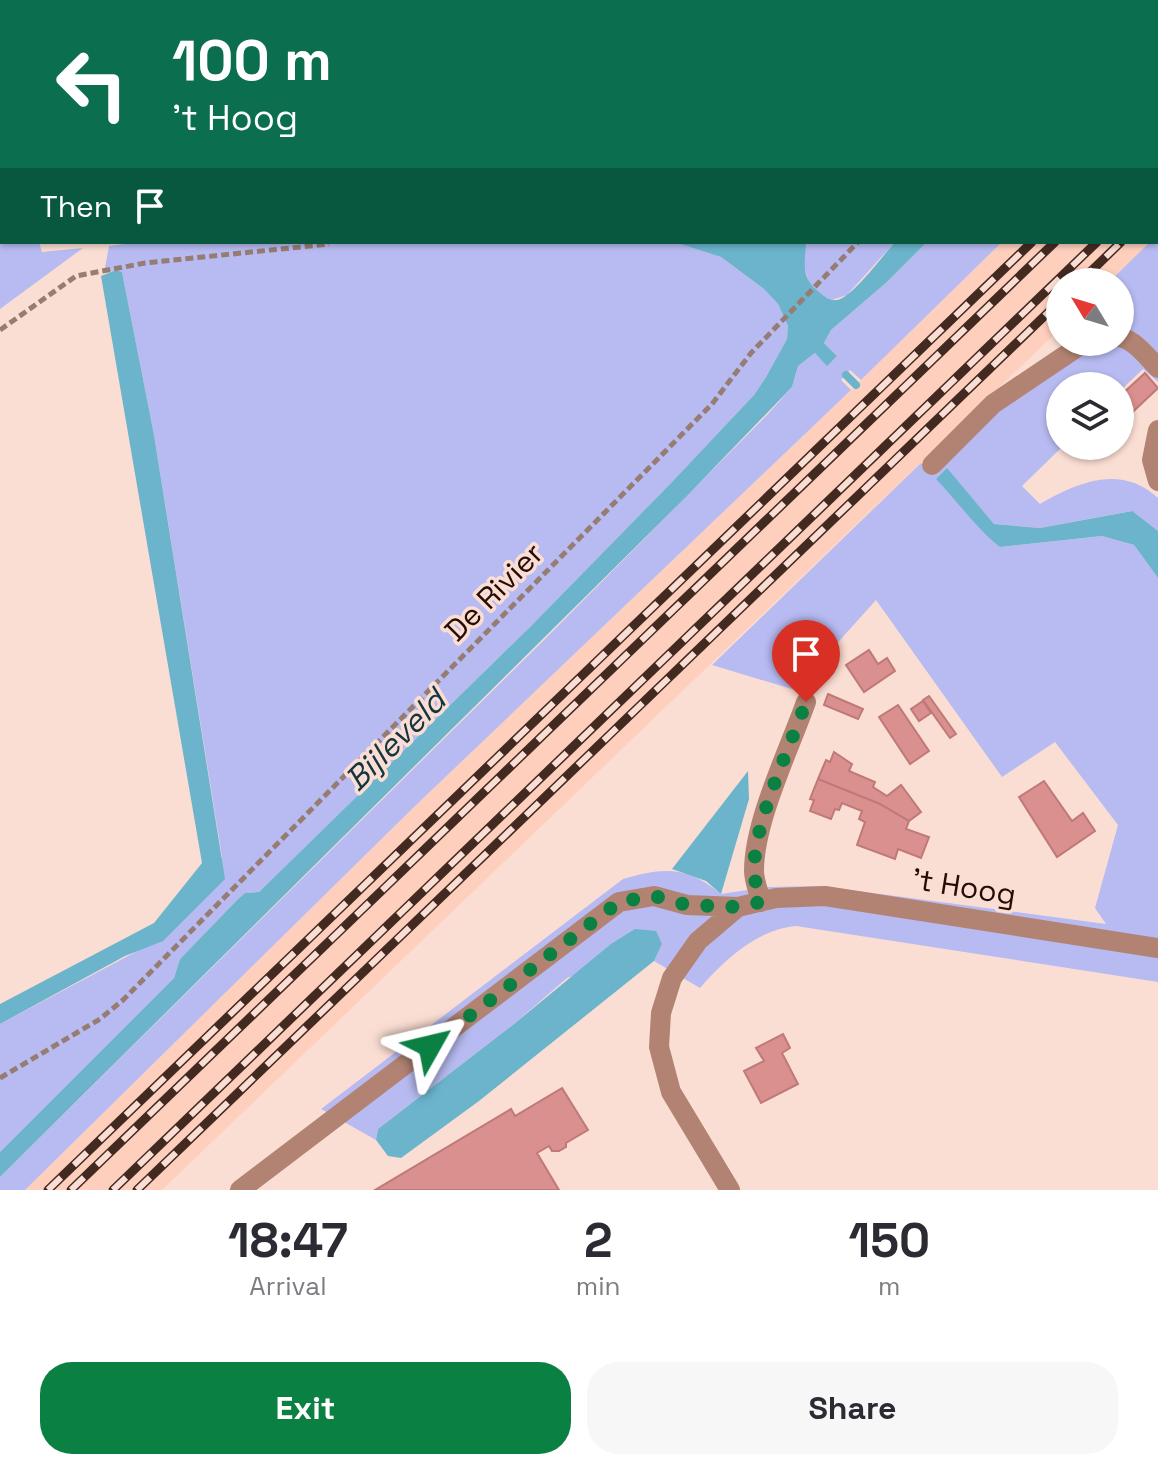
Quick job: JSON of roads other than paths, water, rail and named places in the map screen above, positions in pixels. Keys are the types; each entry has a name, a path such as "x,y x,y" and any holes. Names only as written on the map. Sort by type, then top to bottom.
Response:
{"street":[{"path":"1134,345 1158,368"},
{"path":"932,465 993,404 1064,356"},
{"path":"1158,430 1152,460 1158,481"},
{"path":"761,902 754,875 755,851 806,702"},
{"path":"240,1190 619,902 654,896 687,905 738,907"},
{"name":"'t Hoog","path":"730,1190 671,1092 659,1047 661,1013 672,978 698,941 738,907 776,898 825,896 1158,948"}],"waterway":[{"path":"846,375 856,385"}],"railway":[{"path":"48,1190 1030,244"},
{"path":"71,1190 1053,244"},
{"path":"113,1190 1095,244"},
{"path":"1094,268 1119,244"},
{"path":"137,1190 1046,314"}],"water label":[{"name":"Bijleveld","path":"395,740"}]}
